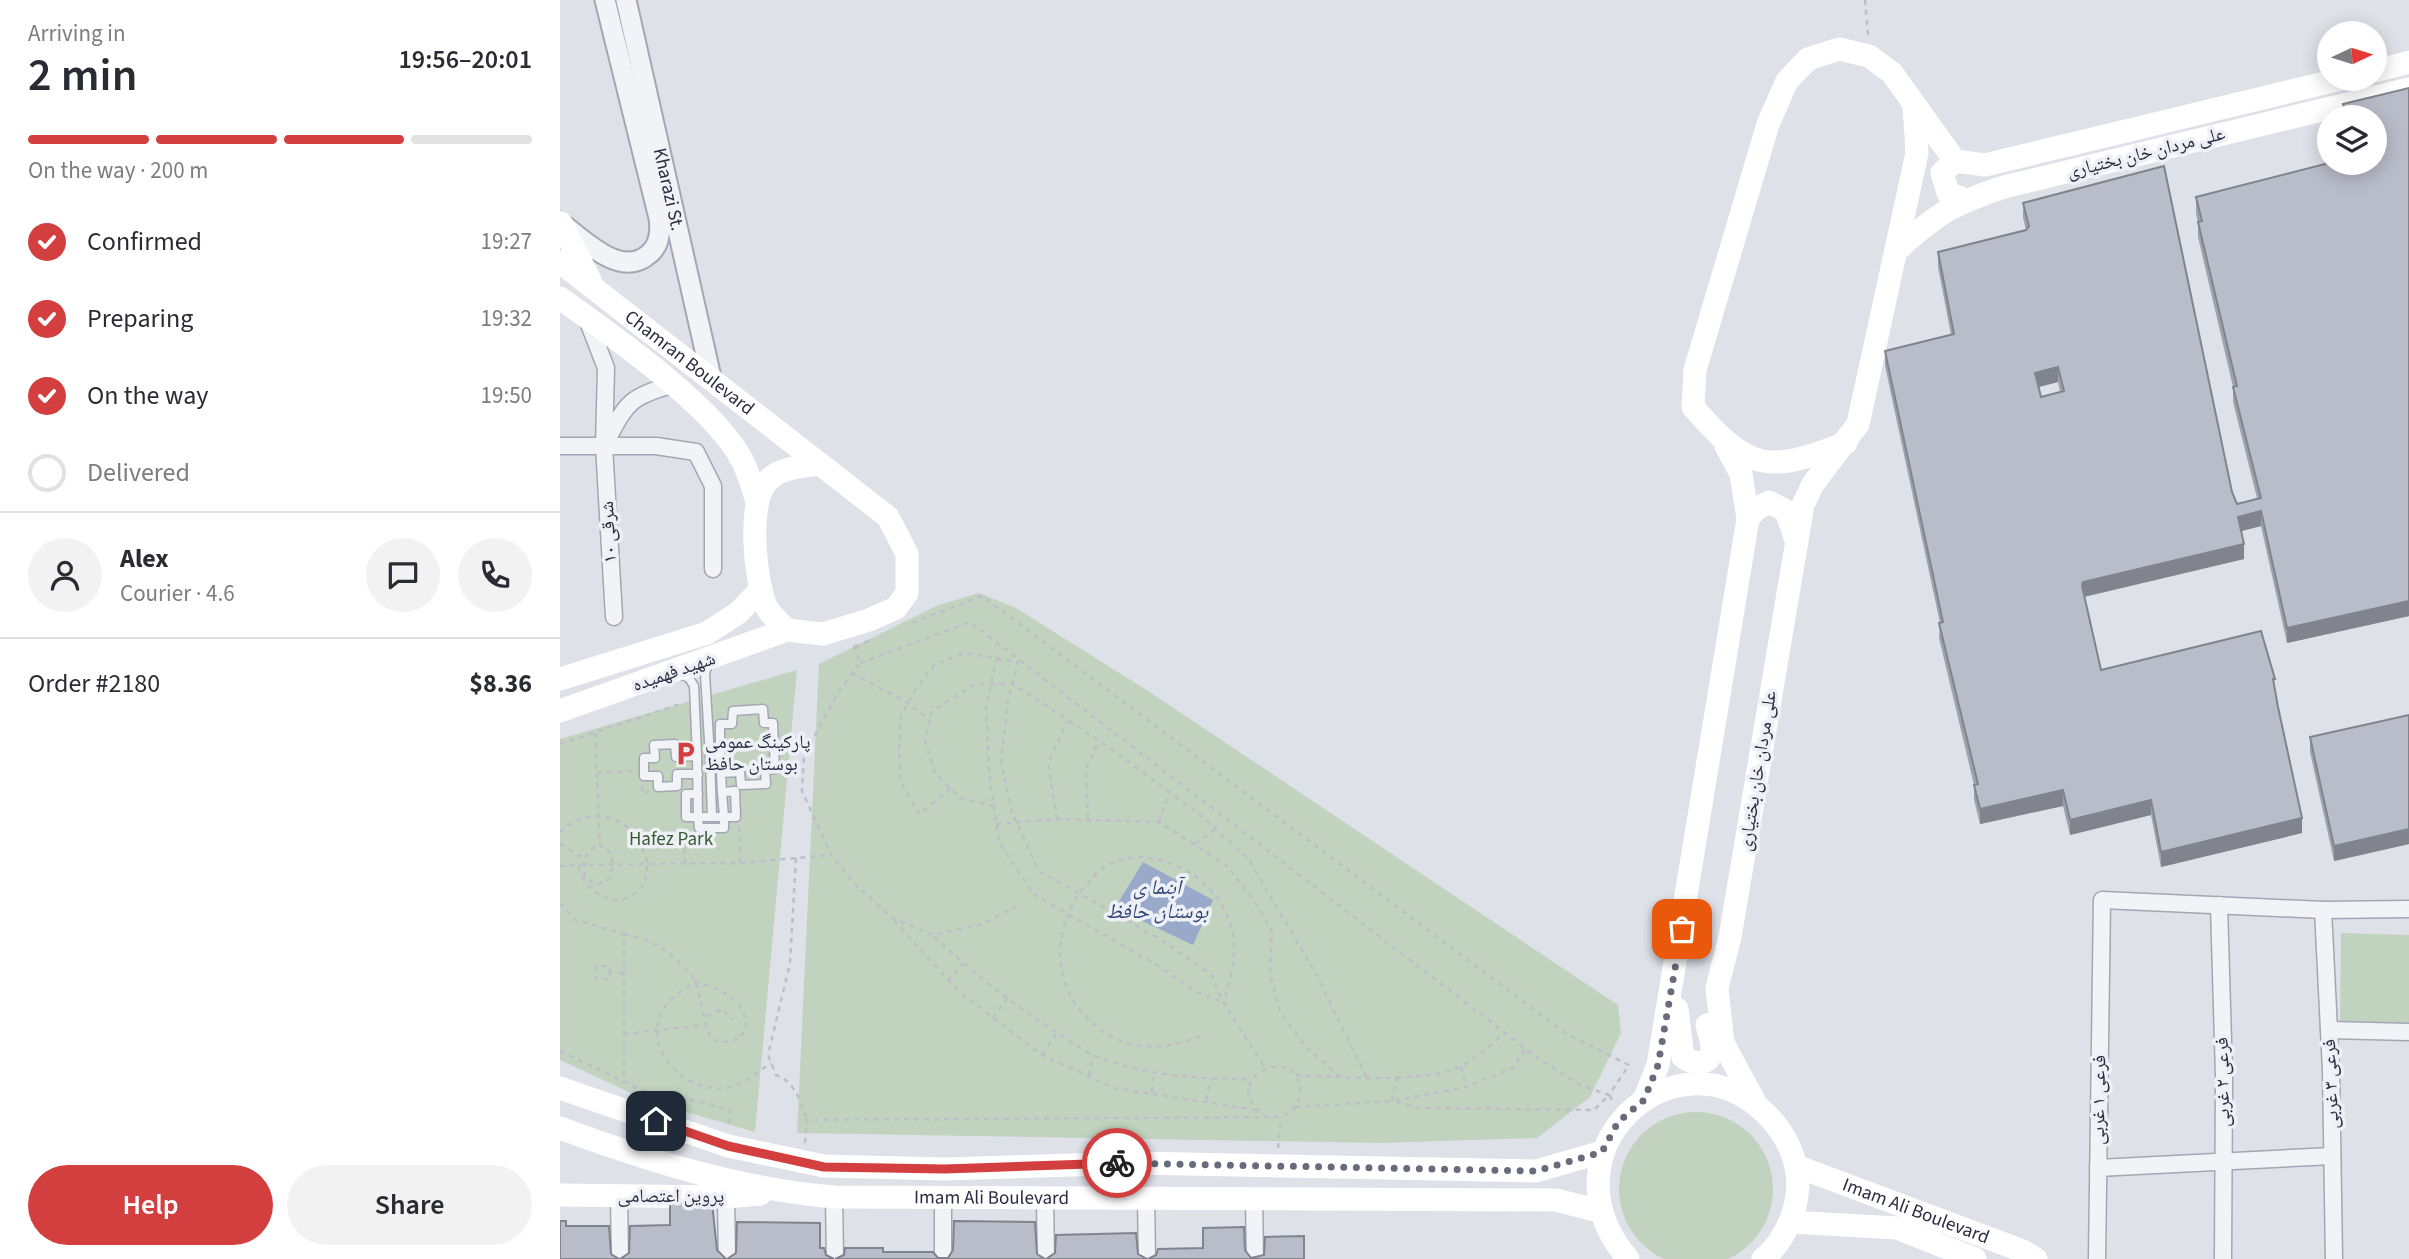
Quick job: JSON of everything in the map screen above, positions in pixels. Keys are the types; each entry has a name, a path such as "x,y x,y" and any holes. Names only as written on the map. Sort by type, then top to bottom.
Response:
{"main road":[{"path":"1846,443 1805,459 1774,463 1741,455 1722,440 1693,407 1695,370 1768,124 1787,81 1808,59 1839,49 1870,56 1892,73 1955,161 1942,173 1943,181 1948,193 1965,200"},
{"path":"2387,68 2409,62"},
{"name":"علی مردان خان بختیاری","path":"1955,161 1985,165 2317,85"},
{"name":"علی مردان خان بختیاری","path":"1898,249 1936,215 1965,200 2052,176 2409,89"},
{"name":"علی مردان خان بختیاری","path":"1755,1104 1723,1043 1717,988 1733,923 1803,505 1813,484 1858,424 1917,153 1914,105"},
{"path":"561,223 593,286"},
{"name":"Chamran Boulevard","path":"560,262 820,464"},
{"name":"Chamran Boulevard","path":"560,298 672,385 718,427 742,460 757,502"},
{"path":"1644,1100 1658,1065 1748,519 1741,474 1722,440"},
{"path":"820,464 888,517 907,554 907,593 896,608 852,636 787,630 767,608 757,575 757,502 766,483 786,469 820,464"},
{"path":"1748,519 1756,509 1769,502 1786,511 1796,540"},
{"name":"شهید فهمیده","path":"560,679 707,633 738,613 761,589"},
{"name":"شهید فهمیده","path":"560,711 714,659 787,630"},
{"path":"1676,964 1679,1036 1683,1057 1691,1063 1701,1064 1709,1059 1713,1051 1706,1023 1706,998 1716,974 1722,969"},
{"path":"1628,1259 1607,1232 1599,1211 1596,1176 1602,1152 1618,1122 1644,1100 1671,1088 1702,1085 1731,1091 1755,1104 1775,1123 1796,1166 1796,1199 1790,1223 1773,1251 1763,1259"},
{"name":"Imam Ali Boulevard","path":"560,1088 728,1146 824,1167 945,1169 1136,1163 1536,1171 1602,1152"},
{"name":"Imam Ali Boulevard","path":"560,1128 648,1161 781,1193 834,1198 1556,1200 1599,1211"},
{"path":"1123,1197 1114,1181 1118,1171 1136,1163"},
{"path":"1556,1200 1580,1194 1586,1188 1586,1172 1576,1165 1566,1163"},
{"path":"1055,1200 1082,1190 1081,1177 1062,1166"},
{"name":"Imam Ali Boulevard","path":"1796,1166 2023,1251 2036,1259"},
{"path":"1832,1225 1812,1211 1810,1192 1821,1184 1839,1182"},
{"name":"پروین اعتصامی","path":"560,1195 726,1197 781,1193"},
{"name":"Imam Ali Boulevard","path":"1790,1223 1897,1228 1975,1259"}],"street":[{"name":"Kharazi St.","path":"561,223 605,255 625,263 636,262 653,250 661,230 605,0"},
{"name":"Kharazi St.","path":"626,0 711,377"},
{"name":"۱۰ شرقی","path":"586,317 606,368 604,446 614,617"},
{"path":"604,446 627,403 647,392 672,385"},
{"path":"560,446 656,446 696,452 713,486 713,569"},
{"name":"فرعی ۱ غربی","path":"2097,1259 2102,900 2219,905"},
{"path":"2219,905 2323,910 2409,909"},
{"name":"فرعی ۲ غربی","path":"2219,905 2223,1259"},
{"name":"فرعی ۳ غربی","path":"2323,910 2329,1030 2334,1259"},
{"path":"2329,1030 2409,1032"},
{"path":"2098,1168 2332,1156"},
{"path":"619,1196 620,1259"},
{"path":"726,1197 727,1259"},
{"path":"834,1198 835,1259"},
{"path":"1146,1198 1147,1259"},
{"path":"1254,1198 1255,1259"},
{"path":"943,1199 943,1259"},
{"path":"1046,1259 1055,1200"}],"lane":[{"path":"712,817 705,674 706,666 714,659"},
{"path":"674,673 689,678 694,686 698,794 686,794 686,817 736,817 735,791 722,792"},
{"path":"698,817 699,828 724,828 720,756 720,724 732,724 733,711 763,709 764,723 773,723 775,769 765,770 766,784 741,785 740,772 721,773"},
{"path":"697,756 676,757 675,744 654,745 655,758 643,758 644,776 658,776 658,787 677,786 677,774 698,774"},
{"path":"710,757 720,756"}],"path":[{"path":"1865,0 1870,56"},
{"path":"905,626 982,596 1567,1034 1629,1065 1609,1095 1594,1110 1420,1108 1392,1101"},
{"path":"1264,1115 1256,1110 1206,1100 1114,1088 1042,1055 948,981 892,918 854,883 831,855 802,791 804,755 836,694 860,663 971,622 1525,1049 1580,1084 1609,1095"},
{"path":"860,663 852,636 880,636"},
{"path":"951,789 919,814 901,782 901,715 934,665 964,653 1018,662 1001,762 1016,821 1039,871 1077,895 1160,939 1212,974 1223,1002 1265,1068"},
{"path":"998,657 986,706 999,842 1033,894 1157,964 1194,992 1223,1002"},
{"path":"852,673 908,704 930,720"},
{"path":"994,806 960,799 935,773 925,742 932,710 975,684 1013,684 1169,792 1248,858 1316,974 1367,1078"},
{"path":"560,744 690,701"},
{"path":"1057,819 1048,764 1068,720"},
{"path":"594,733 600,845"},
{"path":"1088,818 1086,769 1099,741"},
{"path":"597,773 641,771"},
{"path":"1159,822 1169,792"},
{"path":"560,832 578,819 598,815 618,820 629,828 642,844 647,864 645,880 635,893 614,899 601,898 589,890 578,865"},
{"path":"996,824 1088,818 1159,822 1226,865 1254,900 1272,931 1270,974 1280,1011 1306,1046 1340,1077"},
{"path":"1195,844 1216,829"},
{"path":"560,844 584,858"},
{"path":"600,845 610,852 613,864 610,878 596,884 585,877 584,858 588,851 600,845"},
{"path":"560,866 831,855"},
{"path":"1200,1036 1172,1046 1141,1046 1112,1037 1087,1019 1069,995 1060,965 1060,935 1077,895 1092,878 1116,859 1137,857 1169,862 1198,877 1220,901 1233,932 1235,965 1223,1002"},
{"path":"796,858 790,963 768,1055 776,1075 787,1079 796,1093 807,1120 802,1162"},
{"path":"560,903 576,919 595,928 662,946 695,982 706,1016 706,1025 713,1040 734,1042 744,1034 746,1020 732,997 722,990 695,982"},
{"path":"933,935 982,924 1017,906"},
{"path":"892,918 933,935 1007,998 1093,1055 1153,1071 1211,1079 1252,1079"},
{"path":"624,934 624,1082"},
{"path":"948,981 963,963"},
{"path":"596,966 609,966 610,973 609,979 596,979 596,966"},
{"path":"610,973 624,973"},
{"path":"695,982 672,999 662,1011 658,1030 668,1065 691,1084 731,1087 771,1063"},
{"path":"993,1018 1007,998"},
{"path":"706,1016 722,1009 733,1020"},
{"path":"624,1034 706,1025"},
{"path":"1042,1055 1057,1033"},
{"path":"1256,1110 1249,1095 1252,1079 1265,1068 1280,1066 1294,1075 1367,1078 1461,1067 1504,1033"},
{"path":"807,1120 1264,1115 1281,1117 1295,1107 1392,1101 1466,1087 1513,1068 1525,1049"},
{"path":"560,1051 644,1091 677,1096 730,1110 728,1146"},
{"path":"1089,1076 1093,1055"},
{"path":"1461,1067 1466,1087"},
{"path":"1152,1093 1153,1071"},
{"path":"1294,1075 1300,1090 1295,1107"},
{"path":"1392,1101 1397,1076"},
{"path":"1206,1100 1211,1079"},
{"path":"1277,1166 1281,1117"}],"green space":[{"path":"979,593 1016,608 1148,691 1618,1005 1621,1033 1590,1097 1537,1138 1381,1143 797,1133 819,664 936,606"},
{"name":"Hafez Park","path":"797,670 755,1132 648,1101 560,1060 560,739"},
{"path":"2341,933 2409,935 2409,1024 2340,1021"},
{"path":"1681,1114 1711,1114 1739,1125 1760,1146 1771,1174 1771,1204 1760,1232 1739,1253 1725,1260 1667,1260 1653,1253 1632,1232 1621,1204 1621,1174 1632,1146 1653,1125"}],"water":[{"name":"آبنما ی بوستان حافظ","path":"1143,862 1213,900 1193,945 1115,908"}],"building":[{"path":"2409,88 2409,601 2287,628 2261,511 2238,517 2244,544 2083,582 2082,586 2101,670 2261,631 2275,679 2278,707 2302,818 2161,852 2151,800 2070,820 2063,790 1980,809 1974,785 1978,784 1939,623 1943,622 1885,351 1954,334 1938,252 2026,230 2029,226 2023,203 2164,166 2232,492 2237,504 2261,498 2233,387 2237,386 2198,222 2202,221 2196,197 2317,166 2317,175 2387,175 2387,105 2343,105","holes":["2058,367 2064,391 2041,397 2035,373"]},
{"path":"2409,715 2409,829 2334,846 2310,737"},
{"path":"670,1203 712,1203 717,1250 726,1259 620,1259 629,1253 630,1226 670,1225"},
{"path":"560,1221 566,1221 566,1226 609,1226 611,1254 619,1259 560,1259"},
{"path":"954,1221 1035,1222 1037,1254 1045,1259 835,1259 844,1255 845,1248 883,1248 883,1252 933,1252 938,1258 948,1258 953,1250"},
{"path":"737,1222 820,1223 820,1248 824,1248 826,1255 834,1259 727,1259 736,1253"},
{"path":"1244,1227 1245,1250 1251,1258 1264,1255 1265,1237 1304,1236 1304,1259 1148,1259 1156,1255 1158,1249 1203,1248 1203,1228"},
{"path":"1136,1233 1138,1254 1147,1259 1046,1259 1055,1253 1056,1235"}],"way so far":[{"path":"1117,1163 1536,1171 1602,1152 1618,1122 1644,1100 1658,1065 1682,929"}],"place":[{"name":"پارکینگ عمومی بوستان حافظ","path":"685,753"}],"route":[{"path":"656,1121 728,1146 824,1167 945,1169 1117,1163"}]}
